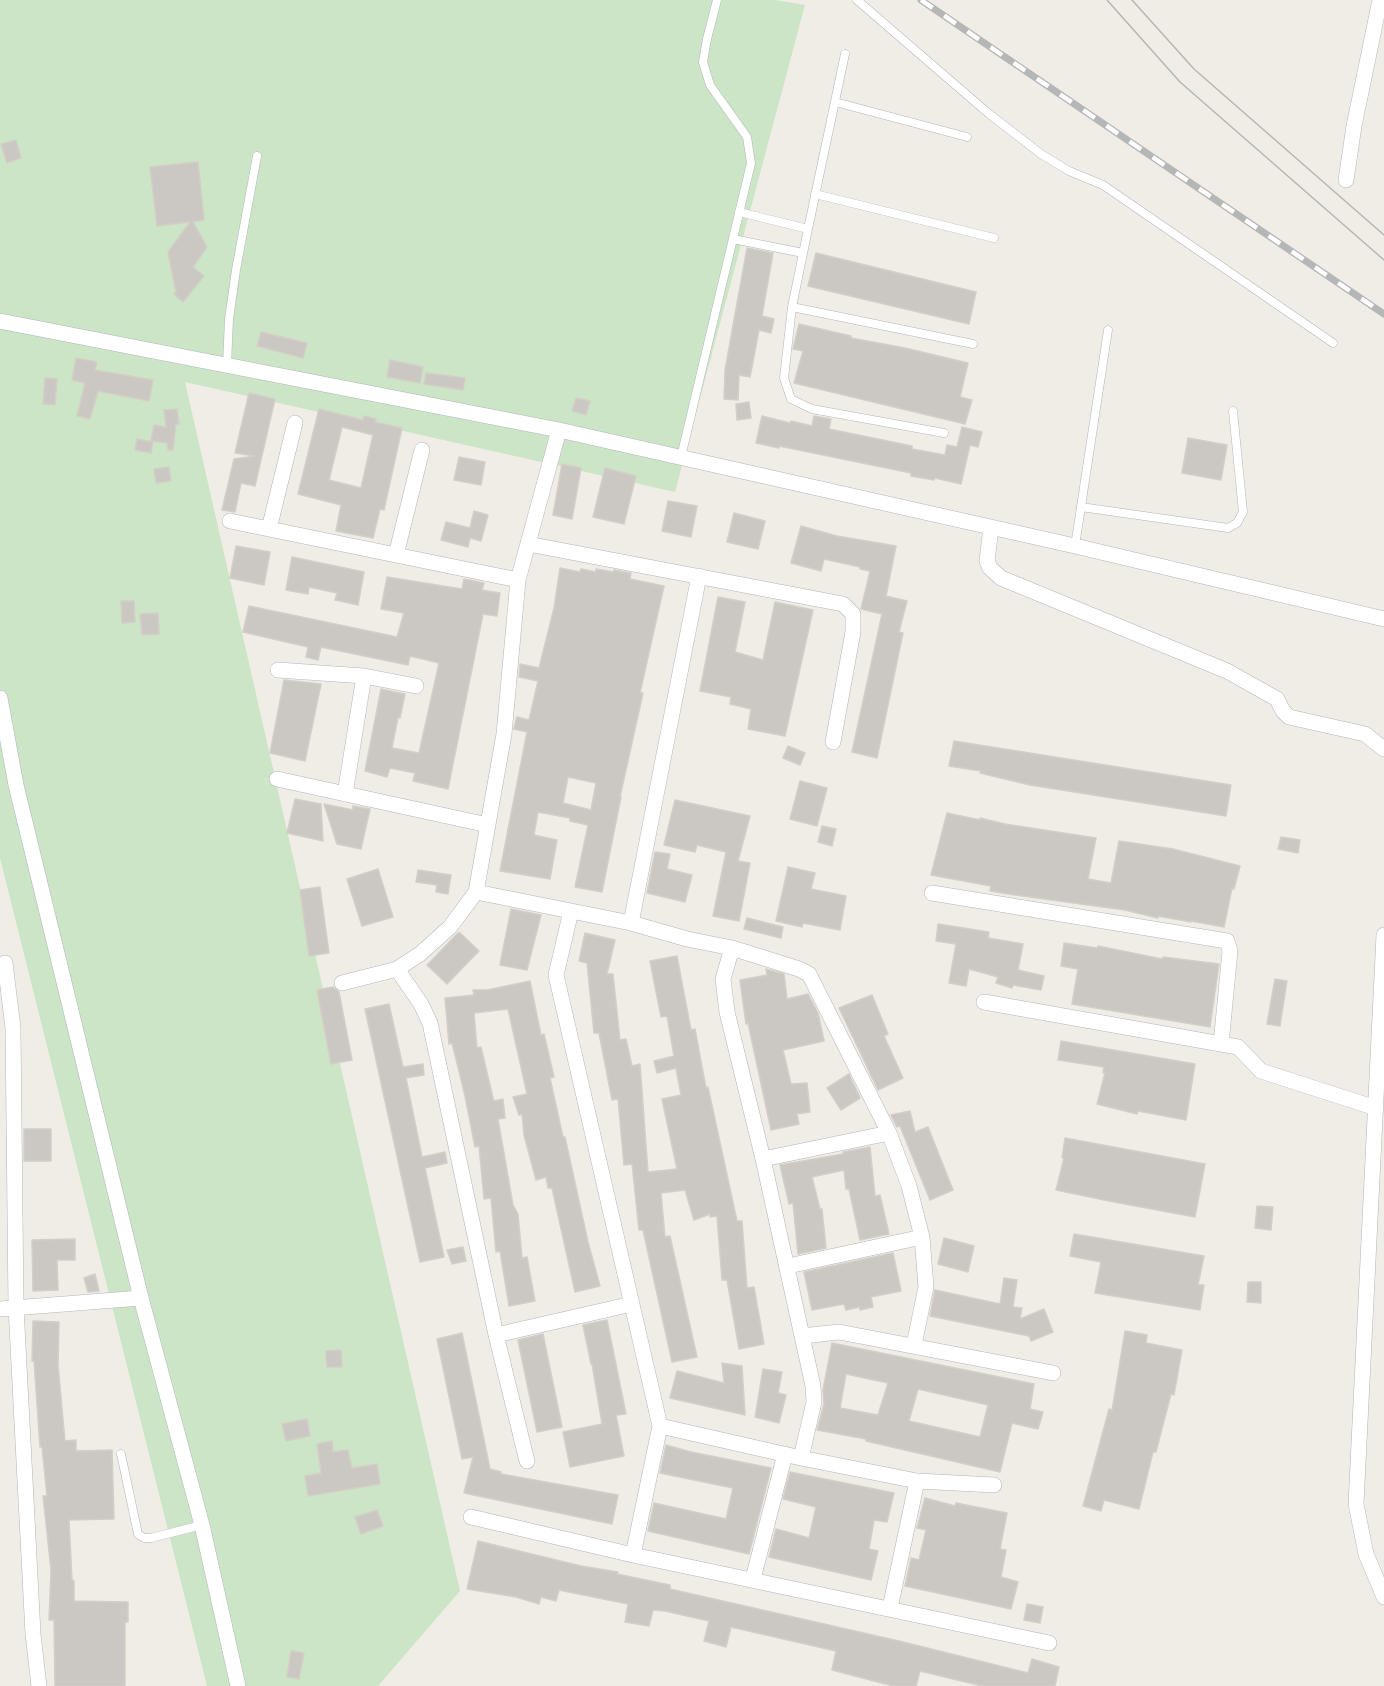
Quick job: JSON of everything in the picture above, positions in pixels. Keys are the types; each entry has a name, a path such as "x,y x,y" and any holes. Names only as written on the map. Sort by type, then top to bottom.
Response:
{"street":[{"path":"1346,180 1353,126 1361,99 1380,0"},
{"path":"0,321 560,430 1075,546 1384,619"},
{"path":"269,529 295,423"},
{"path":"342,983 398,969 420,954 450,927 476,892 504,734 518,580 560,430"},
{"path":"396,555 422,450"},
{"path":"230,520 518,580"},
{"path":"991,527 987,561 990,568 1000,578 1227,671 1277,699 1289,717 1365,734 1384,749"},
{"path":"528,544 843,604 853,614 853,632 833,742"},
{"path":"631,923 699,576"},
{"path":"278,670 364,676 416,686"},
{"path":"345,794 364,676"},
{"path":"0,698 16,785 141,1298 202,1525 238,1686"},
{"path":"277,779 488,825"},
{"path":"476,892 631,923 687,939 732,948 809,974 889,1133 909,1186 922,1237 926,1287 914,1346"},
{"path":"932,893 1227,941 1230,951 1221,1044"},
{"path":"571,911 556,975 660,1426 633,1555"},
{"path":"1384,935 1356,1504 1366,1554 1384,1597"},
{"path":"732,948 723,979 727,1012 764,1160 813,1386 814,1402 801,1458"},
{"path":"6,963 13,1028 16,1307 33,1634 39,1686"},
{"path":"398,969 421,1004 430,1023 496,1335 527,1461"},
{"path":"984,1002 1238,1047 1262,1071 1376,1108"},
{"path":"764,1160 889,1133"},
{"path":"788,1266 922,1237"},
{"path":"0,1309 141,1298"},
{"path":"496,1335 632,1304"},
{"path":"802,1336 839,1332 1053,1373"},
{"path":"660,1426 917,1481 994,1485"},
{"path":"753,1580 785,1454"},
{"path":"890,1608 917,1481"},
{"path":"471,1517 633,1555 1049,1643"}],"lane":[{"path":"681,457 751,163 747,137 710,85 703,62 706,39 717,0"},
{"path":"857,0 988,113 1041,154 1070,171 1103,185 1333,343"},
{"path":"845,54 792,307 784,378 791,399 812,409 944,433"},
{"path":"835,102 966,137"},
{"path":"227,364 229,319 236,270 257,156"},
{"path":"815,194 994,238"},
{"path":"739,212 808,229"},
{"path":"733,239 803,253"},
{"path":"792,307 973,344"},
{"path":"1075,546 1108,330"},
{"path":"1081,507 1228,528 1238,523 1242,512 1233,411"},
{"path":"121,1454 138,1534 144,1538 151,1538 202,1525"}],"green space":[{"path":"0,0 775,0 805,5 675,492 185,382 460,1591 378,1686 207,1686 0,858"}],"building":[{"path":"16,140 21,158 7,163 1,144"},
{"path":"198,162 204,220 193,222 207,247 193,267 204,276 183,302 174,294 176,292 168,252 190,222 157,226 150,167"},
{"path":"747,248 773,253 762,316 774,319 771,333 759,330 750,377 739,375 738,400 724,399 725,370"},
{"path":"816,253 976,292 969,324 808,286"},
{"path":"799,324 851,336 851,338 968,363 960,397 972,400 965,424 794,383 803,351 793,349"},
{"path":"261,332 307,343 303,358 257,346"},
{"path":"76,358 97,362 95,370 153,380 149,401 98,391 90,419 77,416 85,383 72,380"},
{"path":"390,360 423,367 420,383 387,377"},
{"path":"426,373 465,378 463,390 424,384"},
{"path":"45,378 57,379 55,405 43,404"},
{"path":"249,393 275,399 255,486 241,483 235,512 222,510 234,459 255,456 235,453"},
{"path":"576,398 590,401 586,415 572,411"},
{"path":"749,402 751,418 737,420 736,404"},
{"path":"177,409 179,424 176,424 173,450 168,450 167,443 151,441 154,425 166,427 164,410"},
{"path":"319,409 363,420 364,416 376,419 375,422 402,428 384,510 380,509 373,538 336,531 341,505 298,494","holes":["342,427 373,435 361,488 329,480"]},
{"path":"762,416 812,426 814,416 831,419 829,429 945,455 947,445 957,447 962,427 982,432 978,447 970,445 961,484 935,478 934,480 911,476 911,473 756,443"},
{"path":"1188,438 1227,445 1221,480 1182,473"},
{"path":"137,439 153,442 151,453 135,450"},
{"path":"459,457 485,462 481,485 454,480"},
{"path":"562,464 581,468 572,519 553,515"},
{"path":"169,467 171,481 156,483 154,469"},
{"path":"605,468 636,476 624,524 593,517"},
{"path":"668,501 697,506 691,537 662,531"},
{"path":"474,511 488,515 481,541 470,538 468,547 441,540 446,522 470,528"},
{"path":"734,513 765,521 758,549 727,542"},
{"path":"801,526 837,536 896,546 886,596 907,601 899,632 903,633 877,758 852,752 882,614 861,609 870,571 824,559 821,571 791,563"},
{"path":"236,546 270,552 264,585 230,578"},
{"path":"292,557 364,572 358,605 335,600 337,593 309,587 308,594 286,590"},
{"path":"560,568 580,572 581,569 596,572 596,569 613,572 614,570 631,573 630,579 664,586 640,693 643,693 602,892 575,887 588,825 570,821 570,818 538,812 534,835 557,840 550,879 500,871 527,732 514,729 515,724 517,717 529,720 538,681 519,677 520,664 539,668 554,608","holes":["568,777 596,783 591,810 563,803"]},
{"path":"387,577 462,589 464,579 484,583 482,590 500,593 497,616 483,614 448,789 413,781 415,773 390,768 387,777 365,771 381,689 405,694 392,748 419,753 439,663 410,656 408,665 321,647 318,660 306,657 308,647 243,632 249,606 397,637 404,613 381,609"},
{"path":"718,597 745,602 735,652 763,660 775,602 813,610 785,736 748,729 751,709 730,704 731,697 700,691"},
{"path":"121,601 134,601 135,622 122,623"},
{"path":"158,613 159,634 142,635 140,614"},
{"path":"284,680 321,684 305,761 270,753"},
{"path":"954,741 1231,785 1226,816 1030,785 980,773 981,771 949,766"},
{"path":"788,746 805,753 800,765 783,758"},
{"path":"800,781 827,788 817,826 790,819"},
{"path":"295,799 321,804 323,841 287,833"},
{"path":"675,800 750,816 738,861 750,863 739,921 713,916 726,852 697,845 695,852 664,845"},
{"path":"324,804 353,810 353,806 370,809 361,849 337,844"},
{"path":"947,813 1096,838 1088,879 1111,883 1119,841 1173,849 1240,866 1234,889 1232,888 1224,927 990,891 991,886 931,875"},
{"path":"822,826 836,829 832,846 818,842"},
{"path":"1281,837 1300,840 1298,853 1278,849"},
{"path":"655,852 670,854 667,869 692,875 685,902 647,893"},
{"path":"788,867 815,873 811,889 846,896 840,930 803,923 802,927 776,921"},
{"path":"378,869 393,917 362,926 347,879"},
{"path":"418,870 451,875 448,894 436,892 437,885 416,882"},
{"path":"320,887 329,953 309,956 300,890"},
{"path":"511,909 541,915 527,970 500,965"},
{"path":"747,918 783,927 781,938 744,929"},
{"path":"938,924 989,932 988,938 1023,944 1018,970 1044,976 1041,990 1013,985 1012,988 996,983 998,977 969,969 966,986 949,983 956,944 936,941"},
{"path":"459,932 479,951 447,984 427,965"},
{"path":"585,933 615,940 607,974 613,974 620,1040 626,1039 632,1066 640,1064 648,1172 677,1169 662,1099 681,1095 676,1068 657,1073 654,1061 674,1056 667,1016 661,1017 650,961 677,956 691,1030 695,1029 706,1088 708,1087 737,1221 742,1221 747,1288 754,1287 764,1344 739,1349 727,1280 722,1280 717,1216 710,1217 710,1214 694,1220 685,1190 661,1193 665,1237 670,1236 697,1357 672,1362 643,1230 639,1230 632,1164 624,1165 618,1099 612,1100 599,1033 594,1033 587,963 579,961"},
{"path":"1064,943 1097,948 1098,946 1162,959 1163,957 1219,964 1210,1027 1072,1004 1078,969 1061,966"},
{"path":"766,969 784,974 787,999 808,994 818,1013 824,1041 783,1050 791,1084 807,1083 810,1112 797,1114 799,1124 771,1130 748,1023 746,1024 740,980 767,975"},
{"path":"1275,979 1287,981 1280,1026 1267,1024"},
{"path":"530,981 541,1035 544,1034 554,1077 550,1078 563,1137 565,1137 600,1286 575,1292 552,1188 548,1188 546,1177 536,1180 524,1135 522,1114 519,1115 513,1097 527,1094 508,1009 474,1013 477,1048 481,1047 494,1101 503,1099 505,1118 498,1119 513,1205 518,1214 522,1258 527,1257 535,1301 509,1306 500,1251 496,1252 491,1198 484,1199 479,1146 475,1147 452,1043 449,1044 445,998 474,995 473,990 487,990"},
{"path":"333,987 339,992 352,1060 331,1064 317,990"},
{"path":"872,995 888,1034 884,1036 903,1078 878,1090 839,1008"},
{"path":"389,1004 403,1067 423,1064 424,1075 406,1078 422,1157 445,1152 447,1163 425,1168 444,1257 420,1262 365,1009"},
{"path":"1061,1041 1195,1064 1186,1120 1138,1111 1137,1114 1097,1104 1105,1073 1103,1073 1104,1067 1058,1060"},
{"path":"849,1074 860,1098 841,1110 827,1088"},
{"path":"910,1111 915,1132 928,1127 953,1190 930,1200 900,1126 897,1127 891,1115"},
{"path":"24,1129 51,1129 51,1161 24,1161"},
{"path":"1065,1138 1205,1164 1195,1217 1056,1190 1064,1158 1062,1158"},
{"path":"870,1147 875,1196 880,1195 889,1234 860,1240 849,1189 846,1189 844,1170 812,1177 820,1209 822,1209 826,1248 798,1254 793,1203 789,1204 780,1165"},
{"path":"1257,1206 1273,1207 1271,1230 1255,1228"},
{"path":"1074,1234 1204,1256 1198,1285 1204,1285 1200,1310 1095,1293 1101,1262 1070,1256"},
{"path":"944,1238 974,1246 968,1272 938,1264"},
{"path":"75,1239 75,1260 57,1260 58,1290 33,1291 32,1240"},
{"path":"463,1247 466,1261 452,1264 447,1250"},
{"path":"893,1253 901,1291 871,1297 873,1307 860,1310 860,1307 846,1310 844,1304 812,1310 804,1272"},
{"path":"95,1274 99,1291 88,1292 84,1278"},
{"path":"1004,1278 1017,1280 1013,1307 1022,1308 1020,1319 1044,1309 1053,1332 1031,1341 1029,1336 930,1316 935,1290 1000,1304"},
{"path":"1248,1282 1261,1282 1261,1303 1247,1302"},
{"path":"607,1320 626,1414 616,1415 624,1456 570,1467 563,1432 602,1424 583,1325"},
{"path":"33,1321 59,1322 58,1364 65,1441 76,1440 76,1451 112,1450 114,1519 69,1520 72,1580 74,1581 74,1601 128,1602 128,1622 125,1622 125,1686 55,1686 54,1620 49,1620 51,1570 43,1496 47,1496 42,1447 40,1447 34,1361 32,1361"},
{"path":"1125,1331 1147,1335 1146,1343 1182,1350 1174,1395 1171,1394 1156,1452 1153,1452 1139,1509 1104,1500 1101,1511 1083,1506 1109,1409 1112,1410"},
{"path":"462,1333 490,1469 501,1472 501,1474 618,1495 612,1524 464,1493 473,1457 462,1459 437,1339"},
{"path":"543,1334 562,1427 537,1432 518,1340"},
{"path":"832,1343 1034,1384 1030,1409 1043,1412 1038,1429 1012,1423 1000,1472 866,1441 866,1439 817,1430 824,1404 823,1390","holes":["846,1374 888,1383 878,1415 840,1408","918,1389 988,1405 980,1437 909,1421"]},
{"path":"341,1350 342,1367 327,1367 326,1351"},
{"path":"722,1363 742,1366 745,1415 670,1398 677,1371 724,1383"},
{"path":"763,1369 782,1372 778,1393 786,1395 779,1423 755,1417"},
{"path":"307,1419 310,1436 286,1441 282,1424"},
{"path":"332,1441 333,1452 348,1450 352,1468 377,1464 380,1484 308,1496 305,1476 321,1473 317,1444"},
{"path":"666,1445 771,1468 749,1554 648,1531 654,1503 726,1519 733,1488 660,1473"},
{"path":"790,1472 894,1493 887,1522 874,1520 869,1549 878,1551 871,1580 769,1557 776,1529 809,1538 816,1507 783,1499"},
{"path":"925,1498 955,1506 956,1503 1007,1513 1000,1549 1006,1550 1001,1577 1018,1582 1011,1609 905,1586 911,1558 919,1560 926,1530 917,1528"},
{"path":"377,1510 383,1526 361,1534 355,1517"},
{"path":"478,1541 581,1566 618,1572 617,1574 670,1585 670,1589 1028,1673 1032,1659 1059,1667 1055,1686 982,1686 920,1671 916,1686 893,1686 832,1670 836,1651 731,1627 726,1647 704,1641 709,1621 653,1610 649,1626 625,1622 628,1604 559,1590 556,1601 541,1597 539,1604 516,1597 467,1589"},
{"path":"1027,1604 1043,1607 1040,1623 1024,1620"},
{"path":"291,1651 304,1653 299,1679 287,1677"}],"tram line":[{"path":"1107,0 1180,82 1384,260"},
{"path":"1132,0 1194,69 1384,235"}],"railway":[{"path":"921,0 1384,314"}]}
